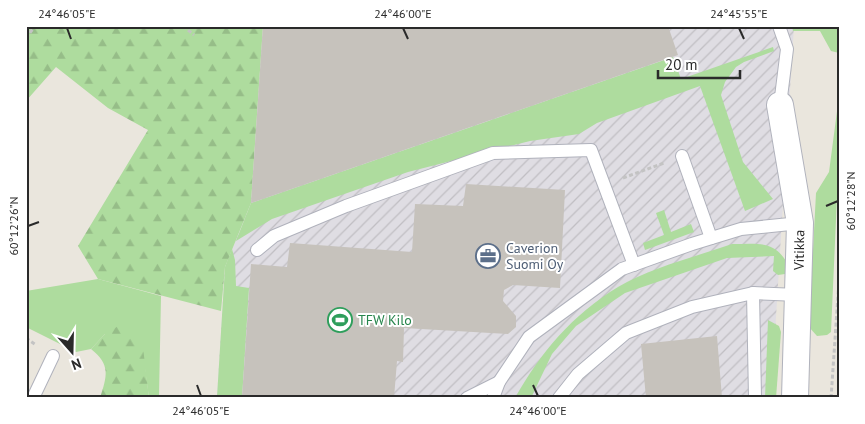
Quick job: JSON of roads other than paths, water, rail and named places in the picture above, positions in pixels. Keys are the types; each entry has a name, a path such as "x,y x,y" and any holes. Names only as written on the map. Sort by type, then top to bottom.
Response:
{"street":[{"name":"Vitikka","path":"780,105 800,223 795,398"}],"lane":[{"path":"779,26 787,49 780,105"},
{"path":"258,250 274,236 346,206 492,154 591,150 634,265"},
{"path":"682,156 710,238"},
{"path":"493,398 499,382 529,337 622,269 741,229 800,223"},
{"path":"559,398 578,374 626,333 692,307 753,293 798,296"},
{"path":"753,293 755,398"},
{"path":"33,398 53,356"},
{"path":"468,398 499,382"}],"place":[{"name":"Caverion Suomi Oy","path":"488,256"},
{"name":"TFW Kilo","path":"340,320"}]}
